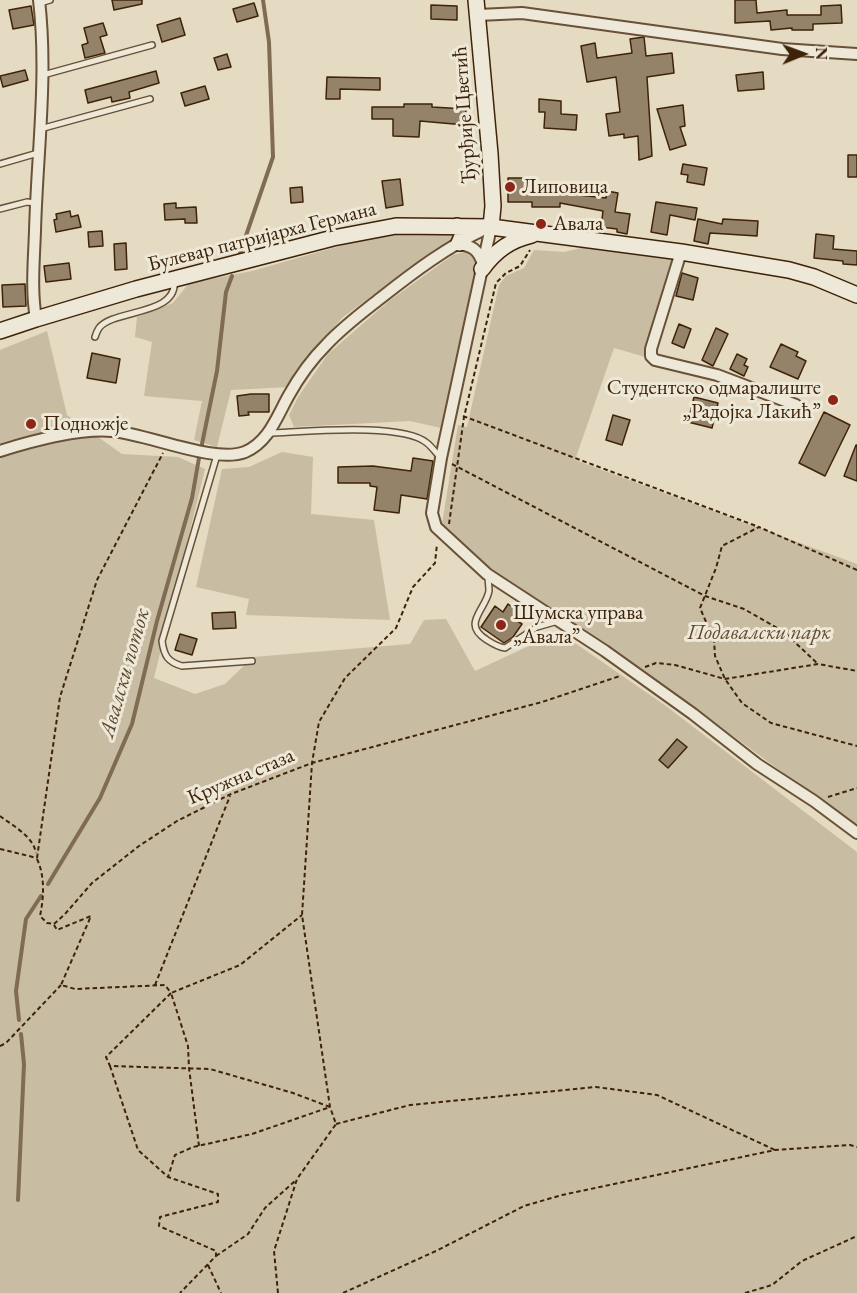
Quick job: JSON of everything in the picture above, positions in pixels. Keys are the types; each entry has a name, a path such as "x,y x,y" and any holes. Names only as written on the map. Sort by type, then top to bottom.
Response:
{"main road":[{"name":"Ђурђије Цветић","path":"477,7 493,206 490,227"},
{"name":"Булевар патријарха Германа","path":"0,331 174,280 360,232 396,226 490,227 537,239 681,252 789,270 814,277 857,295"},
{"path":"457,226 461,228 463,234 457,244"},
{"path":"482,267 508,243 529,235 537,239"}],"street":[{"path":"36,319 33,298 43,75 43,1"},
{"path":"477,7 782,49 857,54"},
{"path":"0,451 92,431 111,431 139,435 217,455 232,456 246,452 261,442 268,433 309,364 351,321 428,262 490,227"},
{"path":"490,227 441,458 432,513 438,530 487,574 633,671 693,714 757,765 814,801 857,833"},
{"path":"457,244 474,248 481,256 482,267"},
{"path":"681,252 651,349 651,356 655,360 717,375 796,405"}],"lane":[{"path":"43,75 152,45"},
{"path":"40,129 150,99"},
{"path":"0,164 38,153"},
{"path":"0,209 27,202 36,203"},
{"path":"95,337 99,327 108,322 161,304 170,297 175,286 174,280"},
{"path":"268,433 379,431 409,434 427,442 441,458"},
{"path":"217,455 162,641 166,657 172,663 182,666 252,661"},
{"path":"487,574 489,591 476,620 475,629 479,635 500,648 505,648 537,627 559,621"}],"path":[{"path":"537,239 520,266 506,273 496,283 464,417 457,467 705,596 744,609 784,632 818,664"},
{"path":"450,411 759,526 857,570"},
{"path":"37,858 60,697 97,580 169,442"},
{"name":"Кружна стаза","path":"54,924 92,883 177,820 231,794 312,763 319,722 345,678 396,628 413,587 435,563 438,530 449,525 457,467"},
{"path":"759,526 722,546 700,608 714,640 715,656 725,679 742,703 771,723 857,746"},
{"path":"336,1124 330,1107 302,915 312,763 543,702 656,663 725,679 818,664 857,671"},
{"path":"814,801 857,788"},
{"path":"155,985 231,794"},
{"path":"0,816 26,835 36,848 43,889 40,916 47,923 54,924 57,930 91,916 61,984 0,1046"},
{"path":"0,849 37,858"},
{"path":"216,1256 216,1251 159,1226 159,1217 218,1202 218,1194 168,1177 138,1150 106,1058 171,993 240,965 302,915"},
{"path":"61,984 75,989 165,985 171,993 188,1046 199,1146"},
{"path":"110,1066 210,1069 293,1093 330,1107"},
{"path":"180,1293 216,1256 248,1234 264,1208 297,1179 336,1124 410,1105 596,1087 657,1095 775,1150"},
{"path":"168,1177 175,1155 199,1146 252,1134 330,1107"},
{"path":"343,1293 436,1251 524,1206 562,1195 775,1150 850,1145 857,1147"},
{"path":"278,1293 274,1251 297,1179"},
{"path":"746,1293 772,1285 802,1261 857,1236"},
{"path":"208,1265 222,1293"}],"green space":[{"path":"459,230 450,245 424,258 343,317 307,358 289,387 231,390 217,447 194,440 202,401 144,396 152,342 135,337 137,317 173,303 189,283 252,271 382,234"},
{"name":"Подавалски парк","path":"590,246 679,256 649,358 614,348 575,460 857,564 857,827 616,650 491,569 442,524 458,425 467,427 499,285 506,276 524,268 534,250 564,252"},
{"path":"468,251 474,255 479,267 441,428 410,421 294,427 289,415 298,397 328,354 389,301 453,255"},
{"path":"47,331 67,415 122,454 178,457 205,469 154,678 195,694 225,684 253,657 410,644 424,620 446,619 475,671 559,632 666,706 857,852 857,1293 0,1293 0,350"},
{"path":"282,452 313,457 311,514 374,520 390,620 246,615 249,599 196,587 222,469 249,467"}],"building":[{"path":"112,0 142,0 142,4 114,10"},
{"path":"735,0 756,0 757,13 787,10 787,15 821,15 821,6 841,5 842,23 813,24 813,30 792,30 792,28 771,30 770,21 735,23"},
{"path":"254,3 258,16 237,22 233,9"},
{"path":"431,5 457,6 457,20 431,19"},
{"path":"31,6 34,25 13,29 9,10"},
{"path":"180,18 185,35 162,42 157,25"},
{"path":"103,23 107,35 100,37 105,53 85,58 82,45 88,43 84,28"},
{"path":"644,37 646,56 672,53 674,73 647,77 652,156 639,160 638,136 624,138 624,134 609,136 606,114 620,112 616,77 587,82 581,46 595,43 597,58 632,53 630,39"},
{"path":"227,54 231,67 218,70 214,58"},
{"path":"25,70 28,80 3,87 0,76"},
{"path":"156,71 159,83 129,92 130,98 112,102 111,97 88,103 85,90"},
{"path":"763,72 764,89 738,91 736,75"},
{"path":"327,77 380,78 380,90 340,89 340,99 326,99"},
{"path":"205,86 209,99 185,106 181,93"},
{"path":"539,99 561,101 561,114 577,115 576,130 544,128 545,112 539,112"},
{"path":"404,104 432,104 432,107 466,109 465,125 420,121 419,137 393,136 393,119 372,119 372,107 404,107"},
{"path":"683,105 685,126 680,127 686,145 670,150 657,109"},
{"path":"848,155 857,155 857,177 848,177"},
{"path":"683,164 707,168 704,185 687,182 688,175 681,174"},
{"path":"508,178 527,178 527,190 548,191 548,186 562,187 561,193 606,198 607,191 618,193 615,212 630,214 627,234 617,232 617,229 601,227 603,211 560,203 560,207 532,207 532,202 508,202"},
{"path":"400,179 403,205 386,208 382,181"},
{"path":"302,187 303,202 291,203 290,188"},
{"path":"656,202 697,208 695,220 670,215 667,235 651,232"},
{"path":"176,203 176,208 196,207 197,223 185,223 185,219 165,220 164,204"},
{"path":"70,211 71,217 78,215 81,227 56,232 54,220 57,219 56,214"},
{"path":"698,219 722,224 723,219 758,221 757,236 710,233 708,244 694,241"},
{"path":"102,231 103,246 89,247 88,232"},
{"path":"816,234 834,236 833,249 857,251 857,265 814,258"},
{"path":"126,243 127,269 115,270 114,244"},
{"path":"69,263 71,279 46,282 44,266"},
{"path":"682,273 698,278 693,300 676,296"},
{"path":"25,284 26,306 3,307 2,285"},
{"path":"679,324 691,329 684,348 672,343"},
{"path":"716,328 728,334 713,366 702,360"},
{"path":"781,344 798,352 796,356 806,361 798,379 770,367"},
{"path":"92,353 120,359 116,383 87,378"},
{"path":"737,354 747,359 744,365 748,367 744,376 730,369"},
{"path":"269,394 269,412 248,412 249,415 239,416 237,396"},
{"path":"694,397 718,403 712,428 688,422"},
{"path":"824,412 850,425 825,476 799,463"},
{"path":"613,415 630,420 622,445 606,440"},
{"path":"857,445 857,481 844,476"},
{"path":"413,458 433,461 427,499 401,495 399,513 374,510 377,487 370,486 370,483 338,483 338,467 373,466 411,471"},
{"name":"Шумска управа „Авала”","path":"508,604 519,612 514,619 522,624 513,637 504,643 481,627 495,606 503,612"},
{"path":"235,612 236,628 213,629 212,613"},
{"path":"180,634 197,639 192,655 175,650"},
{"path":"677,739 687,747 668,768 659,760"}],"waterway":[{"name":"Авалски поток","path":"240,253 273,157 269,42 263,0"},
{"name":"Авалски поток","path":"202,444 217,371 226,292 232,276"},
{"name":"Авалски поток","path":"48,884 100,798 132,724 157,621 192,498 199,458"},
{"name":"Авалски поток","path":"19,1020 16,991 26,919 41,896"},
{"name":"Авалски поток","path":"18,1200 24,1064 21,1034"}],"place":[{"name":"Липовица","path":"510,187"},
{"name":"Авала","path":"541,224"},
{"name":"Студентско одмаралиште „Радојка Лакић”","path":"833,400"},
{"name":"Подножје","path":"31,424"},
{"name":"Шумска управа „Авала”","path":"501,625"}]}
